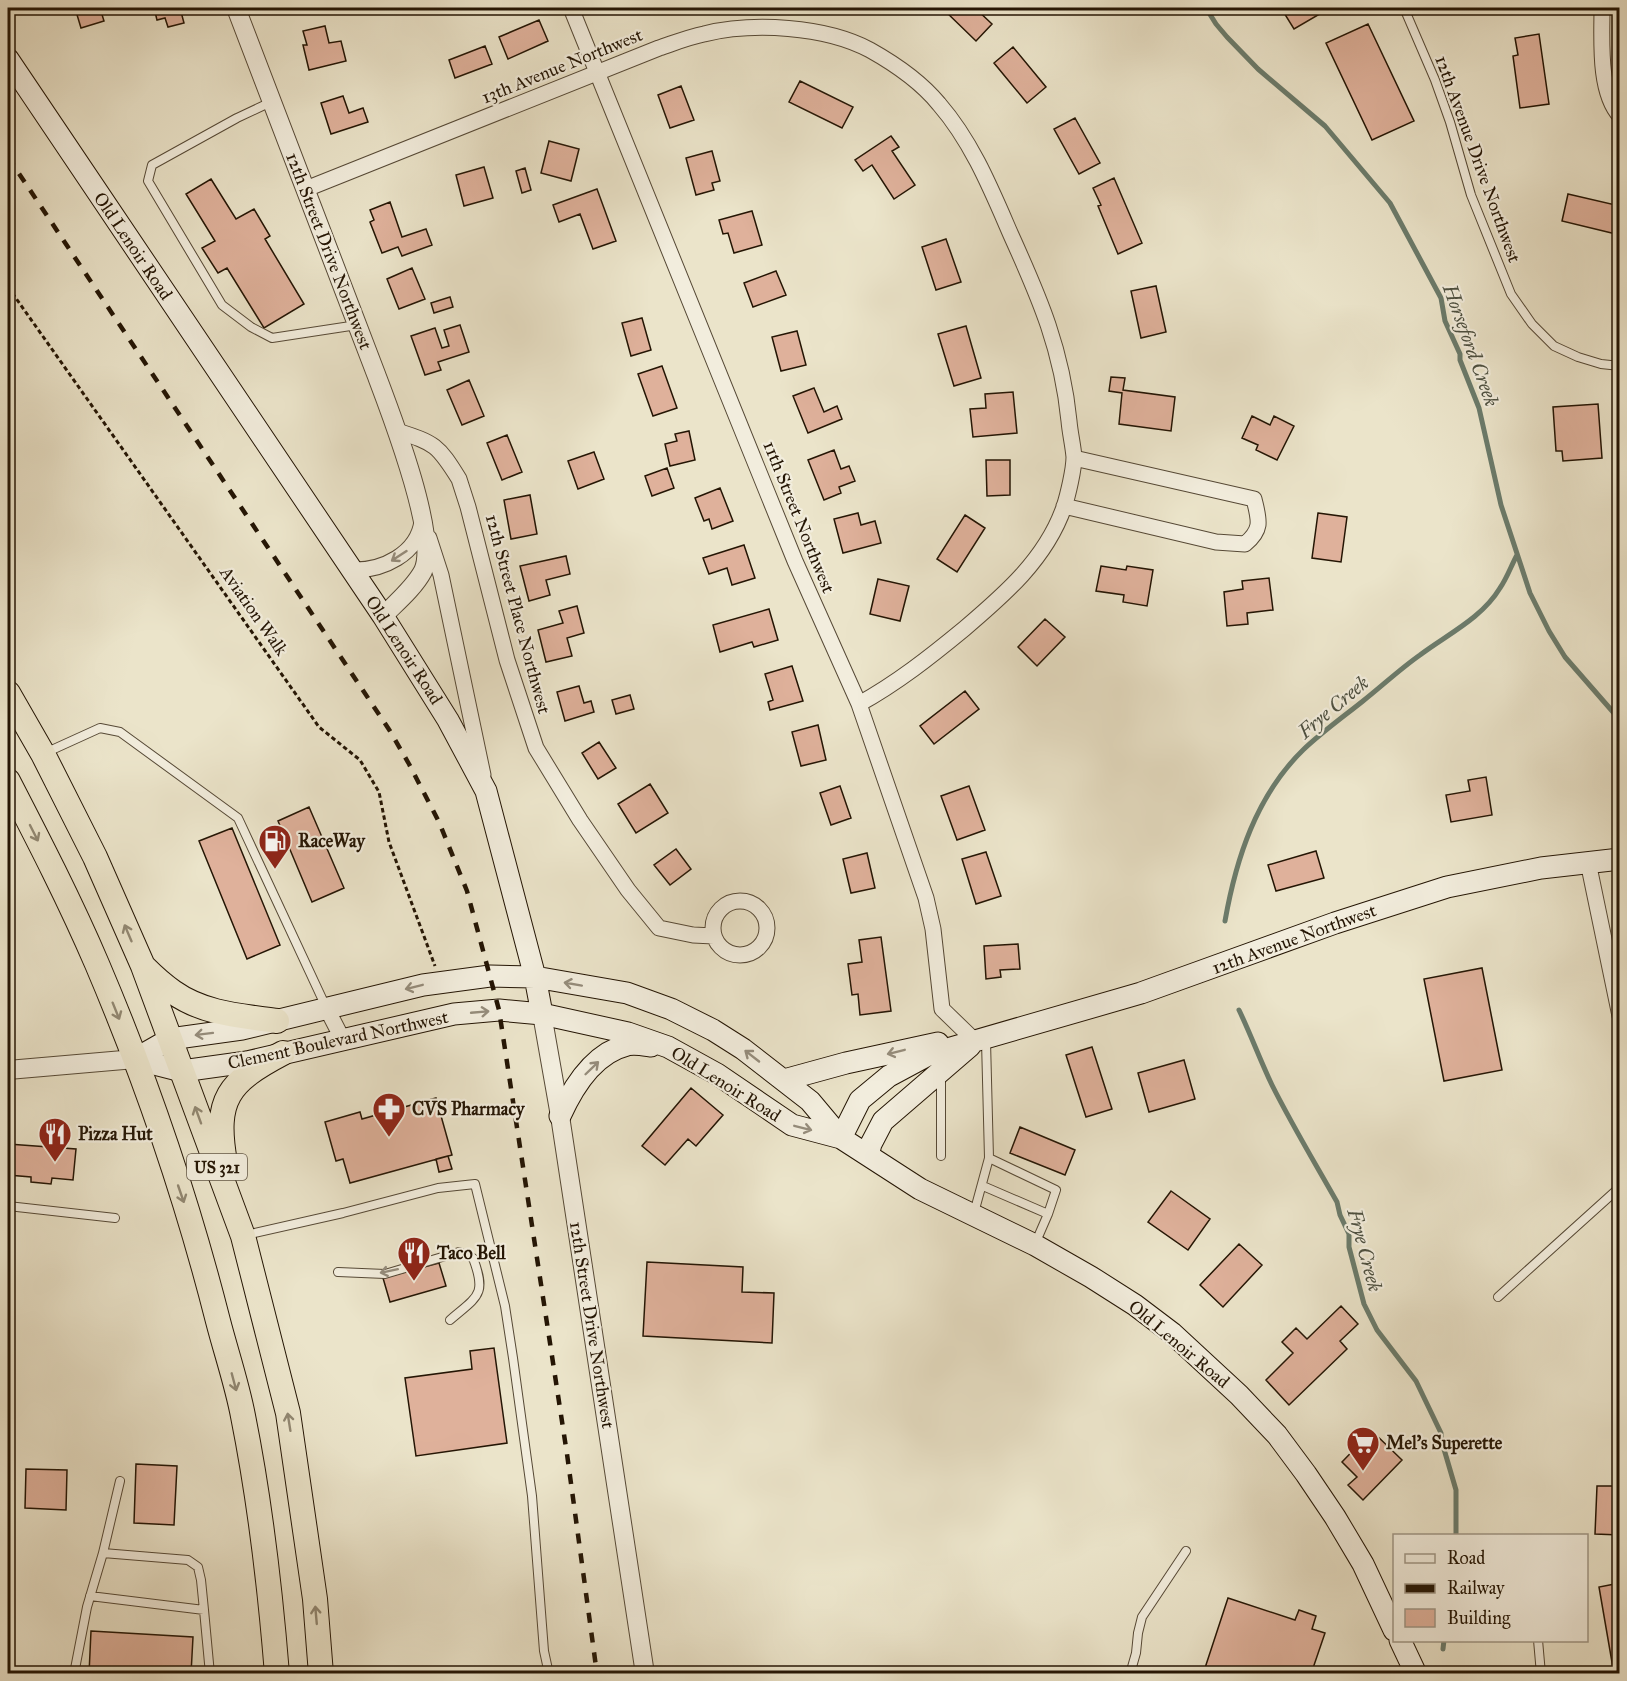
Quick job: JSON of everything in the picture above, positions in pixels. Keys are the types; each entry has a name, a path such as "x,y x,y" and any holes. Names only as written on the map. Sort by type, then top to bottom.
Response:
{"highway":[{"name":"US 321","path":"8,693 43,754 95,857 142,966 243,1236 288,1413 313,1587 321,1674"},
{"name":"US 321","path":"8,782 96,962 135,1059 199,1249 243,1415 270,1587 278,1674"},
{"path":"142,966 173,992 204,1009 277,1021"},
{"path":"234,1212 221,1139 223,1111 234,1087 253,1069 283,1053"}],"main road":[{"name":"Old Lenoir Road","path":"8,59 383,616 448,720 486,791 535,977 627,993 671,1009 713,1030 743,1049 810,1101 841,1138"},
{"name":"12th Avenue Northwest","path":"841,1138 860,1100 889,1076 930,1054 1141,993 1335,923 1447,887 1514,873 1588,862 1620,860"},
{"name":"Clement Boulevard Northwest","path":"135,1059 170,1039 242,1029 423,985 490,976 535,977"},
{"name":"12th Street Drive Northwest","path":"535,977 542,1014"},
{"name":"Clement Boulevard Northwest","path":"135,1059 182,1071 247,1062 454,1014 498,1010 542,1014"},
{"name":"Old Lenoir Road","path":"542,1014 628,1033 668,1047 717,1074 792,1125 841,1138 920,1189 1035,1245 1136,1305 1172,1333 1239,1395 1277,1435 1335,1517 1363,1564 1393,1626"},
{"name":"12th Avenue Northwest","path":"868,1155 875,1134 883,1121 980,1038"},
{"name":"12th Avenue Northwest","path":"784,1080 928,1044 980,1038"},
{"path":"560,1116 569,1096 581,1079 608,1054 628,1045 668,1047"},
{"path":"1400,1642 1413,1672"}],"street":[{"name":"12th Street Drive Northwest","path":"236,8 358,325 397,431 417,496 425,551 423,570 415,582 383,616"},
{"name":"11th Street Northwest","path":"571,8 795,561 859,704 926,898 933,929 942,1009 980,1038"},
{"path":"1602,8 1605,82 1610,101 1620,116"},
{"name":"13th Avenue Northwest","path":"306,189 659,48 703,34 741,28 783,29 834,36 876,54 896,66 940,104 974,153 1041,302 1060,362 1074,458"},
{"name":"12th Street Place Northwest","path":"397,431 432,443 446,458 459,479 518,700 536,748 560,790 628,890 659,928 693,935 714,936"},
{"path":"859,704 885,690 921,665 1003,596 1036,560 1056,526 1064,506 1074,458 1254,498 1259,524 1254,536 1245,544 1216,542 1064,506"},
{"path":"352,570 382,565 406,551 417,538 422,523 421,515"},
{"path":"421,515 441,574 486,791"},
{"path":"1588,862 1620,1016"},
{"path":"327,1009 343,1040"},
{"name":"12th Street Drive Northwest","path":"542,1014 560,1116 645,1674"},
{"name":"Clement Boulevard Northwest","path":"8,1071 135,1059"}],"lane":[{"name":"12th Avenue Drive Northwest","path":"1404,8 1435,80 1471,195 1512,294 1532,324 1554,346 1601,364 1620,366"},
{"path":"272,102 237,118 152,165 148,181 222,305 250,327 272,338 358,325"},
{"path":"43,754 100,728 120,732 238,818 327,1009"},
{"path":"973,1216 989,1158 980,1038"},
{"path":"941,1071 941,1156"},
{"path":"989,1158 1056,1190 1035,1245"},
{"path":"243,1236 438,1188 475,1184 505,1306 532,1496 544,1651 549,1674"},
{"path":"983,1186 1048,1214"},
{"path":"1498,1297 1620,1187"},
{"path":"8,1206 115,1218"},
{"path":"338,1272 385,1274 459,1252 473,1258 480,1277 479,1292 450,1320"},
{"path":"75,1674 90,1596 103,1553 120,1480"},
{"path":"1130,1674 1143,1617 1186,1551"},
{"path":"103,1553 189,1560 198,1567 210,1674"},
{"path":"90,1596 204,1610"},
{"path":"1538,1642 1541,1674"}],"path":[{"name":"Aviation Walk","path":"8,287 320,727 360,760 379,792 389,842 436,968"}],"building":[{"path":"75,8 100,8 104,21 81,28"},
{"path":"154,8 180,8 184,23 168,27 165,18 157,20"},
{"path":"942,8 975,8 992,24 976,41"},
{"path":"1281,8 1330,8 1294,29"},
{"path":"539,20 548,41 508,59 499,37"},
{"path":"1368,24 1414,121 1372,140 1326,43"},
{"path":"325,26 329,43 341,41 346,61 309,70 303,45 307,45 303,31"},
{"path":"1539,34 1549,104 1520,108 1513,56 1518,55 1515,38"},
{"path":"485,46 492,64 455,78 449,60"},
{"path":"1013,47 1046,87 1027,103 994,63"},
{"path":"800,81 853,107 842,128 789,102"},
{"path":"681,86 694,120 670,128 658,95"},
{"path":"343,96 349,113 363,108 368,122 331,134 321,103"},
{"path":"1075,118 1100,163 1079,174 1054,129"},
{"path":"891,136 899,147 892,151 915,185 894,199 872,165 863,171 855,160"},
{"path":"549,141 579,149 571,181 541,173"},
{"path":"712,151 720,181 712,183 714,190 696,195 686,158"},
{"path":"484,167 493,198 464,206 456,175"},
{"path":"525,168 531,190 522,193 516,171"},
{"path":"1114,178 1142,243 1118,254 1093,188"},
{"path":"211,179 236,219 254,209 270,236 265,239 304,304 264,328 227,268 218,273 202,248 215,241 186,194"},
{"path":"597,189 616,241 593,249 580,214 559,222 553,205"},
{"path":"1568,194 1620,206 1620,235 1562,221"},
{"path":"390,202 402,237 426,229 432,245 402,256 398,247 382,253 370,222 374,220 370,210"},
{"path":"752,211 762,245 734,253 728,233 723,234 719,220"},
{"path":"946,239 961,282 936,290 922,247"},
{"path":"412,268 425,299 399,309 387,279"},
{"path":"776,271 786,295 753,307 744,283"},
{"path":"1156,286 1166,332 1141,338 1131,291"},
{"path":"450,297 453,307 434,313 431,303"},
{"path":"642,318 651,350 631,356 622,323"},
{"path":"460,325 469,352 438,362 441,370 425,375 411,336 435,328 442,348 449,346 444,330"},
{"path":"966,326 981,378 954,386 938,334"},
{"path":"797,331 806,365 781,371 772,337"},
{"path":"662,366 677,408 653,416 638,374"},
{"path":"1111,377 1125,378 1123,390 1175,397 1171,431 1119,424 1122,393 1109,391"},
{"path":"469,380 484,416 462,425 447,390"},
{"path":"814,388 824,412 837,406 842,419 808,433 793,396"},
{"path":"1013,392 1017,433 973,437 970,409 986,408 985,394"},
{"path":"1598,404 1602,458 1563,461 1562,451 1556,451 1553,407"},
{"path":"1252,416 1270,425 1274,416 1294,426 1277,460 1256,450 1258,445 1242,438"},
{"path":"689,431 695,460 670,466 665,444 677,441 675,434"},
{"path":"507,435 522,472 502,480 487,443"},
{"path":"834,450 841,469 849,466 855,481 839,487 841,493 824,500 808,460"},
{"path":"594,452 604,479 578,489 568,461"},
{"path":"986,460 1010,460 1010,495 987,496"},
{"path":"667,468 674,488 652,496 645,476"},
{"path":"720,488 733,521 712,529 709,519 704,521 695,498"},
{"path":"530,495 537,534 511,539 504,500"},
{"path":"858,513 861,525 875,521 881,543 843,553 834,519"},
{"path":"1318,513 1347,517 1341,562 1312,558"},
{"path":"965,515 985,528 957,572 937,559"},
{"path":"744,545 755,578 732,585 727,568 709,574 703,558"},
{"path":"566,556 570,574 546,580 550,595 529,601 520,566"},
{"path":"1101,566 1126,570 1127,566 1153,570 1147,606 1123,602 1124,595 1096,591"},
{"path":"1269,578 1273,610 1247,613 1248,624 1227,626 1224,592 1243,589 1242,581"},
{"path":"878,579 909,586 900,621 870,614"},
{"path":"577,606 584,633 567,638 572,656 546,662 538,630 563,623 559,611"},
{"path":"769,609 778,640 754,647 752,642 720,652 713,625"},
{"path":"1045,619 1065,637 1037,666 1018,647"},
{"path":"792,666 803,701 770,710 768,702 773,700 765,674"},
{"path":"579,686 584,703 591,701 594,712 565,721 557,692"},
{"path":"965,691 979,709 934,744 920,726"},
{"path":"630,695 634,709 616,714 612,700"},
{"path":"818,725 826,760 801,766 792,732"},
{"path":"599,742 616,768 598,779 582,753"},
{"path":"1486,777 1492,815 1451,822 1446,795 1470,791 1468,780"},
{"path":"650,784 668,813 636,833 618,804"},
{"path":"840,786 851,818 831,825 820,793"},
{"path":"969,786 985,830 957,840 941,796"},
{"path":"309,807 344,888 312,902 278,821"},
{"path":"232,828 280,945 247,959 199,841"},
{"path":"676,849 691,869 670,885 654,865"},
{"path":"1316,851 1324,878 1276,891 1268,865"},
{"path":"986,852 1001,896 976,904 962,859"},
{"path":"867,853 875,888 851,893 843,859"},
{"path":"881,937 891,1011 860,1015 858,994 852,995 848,964 862,962 859,940"},
{"path":"1018,944 1020,969 1000,970 1001,977 986,979 984,946"},
{"path":"1482,968 1502,1070 1444,1081 1424,979"},
{"path":"1092,1047 1112,1109 1086,1117 1066,1055"},
{"path":"1184,1060 1195,1099 1149,1112 1138,1073"},
{"path":"691,1088 723,1115 696,1146 688,1139 665,1165 642,1146"},
{"name":"CVS Pharmacy","path":"436,1098 452,1155 350,1183 343,1159 336,1161 325,1122 360,1112 362,1119"},
{"path":"1020,1127 1075,1150 1065,1175 1010,1153"},
{"path":"8,1144 76,1149 73,1180 52,1178 51,1184 31,1182 31,1177 8,1175"},
{"path":"448,1156 452,1169 439,1172 436,1159"},
{"path":"1171,1191 1210,1219 1188,1250 1148,1222"},
{"path":"1239,1244 1262,1265 1223,1307 1200,1285"},
{"path":"647,1262 743,1267 742,1292 774,1293 772,1343 643,1336"},
{"name":"Taco Bell","path":"439,1263 446,1286 390,1302 383,1278"},
{"path":"1341,1306 1358,1324 1340,1341 1347,1349 1289,1405 1266,1380 1293,1353 1282,1342 1296,1328 1307,1339"},
{"path":"494,1348 507,1443 416,1456 405,1378 472,1369 470,1351"},
{"path":"1372,1431 1402,1460 1363,1500 1348,1485 1357,1477 1342,1462"},
{"path":"136,1464 177,1466 174,1525 134,1523"},
{"path":"26,1469 67,1470 66,1510 25,1508"},
{"path":"1597,1486 1620,1486 1620,1535 1595,1534"},
{"path":"1620,1583 1620,1674 1614,1674 1599,1587"},
{"path":"1228,1598 1295,1620 1299,1610 1316,1616 1312,1629 1325,1633 1311,1674 1203,1674"},
{"path":"91,1631 193,1637 191,1674 89,1674"}],"waterway":[{"name":"Horseford Creek","path":"1206,8 1227,37 1258,69 1325,126 1390,203 1441,298 1445,321 1460,354 1460,360 1479,408 1501,505 1530,593 1565,657 1620,720"},
{"name":"Frye Creek","path":"1225,921 1235,875 1250,830 1273,787 1287,768 1303,750 1405,666 1464,625 1484,608 1493,599 1517,555"},
{"name":"Frye Creek","path":"1239,1010 1272,1085 1337,1202 1349,1234 1349,1247 1364,1304 1377,1330 1416,1381 1441,1433 1456,1490 1456,1534"},
{"name":"Frye Creek","path":"1443,1649 1444,1642"}],"railway":[{"path":"8,157 390,731 439,822 467,891 499,1010 567,1454 597,1674"}],"place":[{"name":"RaceWay","path":"275,870"},
{"name":"CVS Pharmacy","path":"389,1138"},
{"name":"Pizza Hut","path":"55,1163"},
{"name":"Taco Bell","path":"414,1282"},
{"name":"Mel's Superette","path":"1363,1472"}]}
